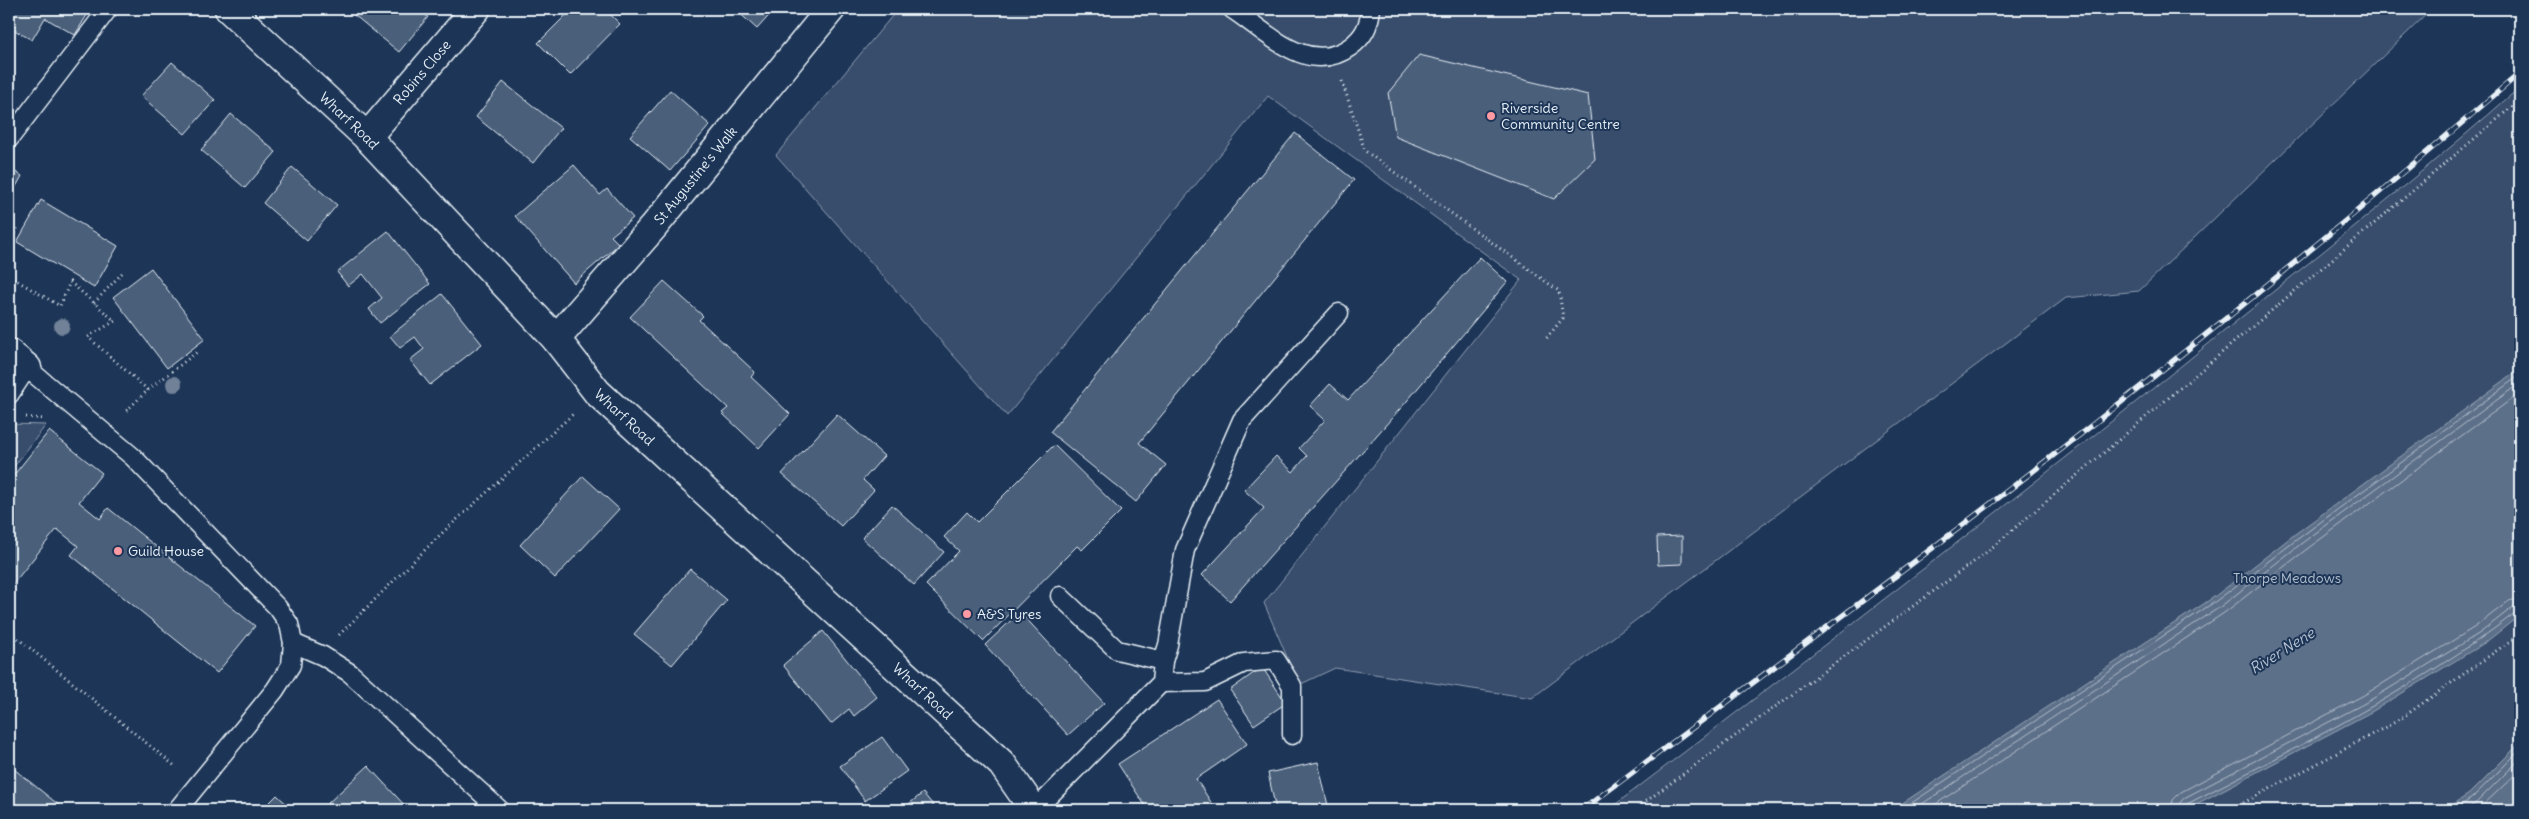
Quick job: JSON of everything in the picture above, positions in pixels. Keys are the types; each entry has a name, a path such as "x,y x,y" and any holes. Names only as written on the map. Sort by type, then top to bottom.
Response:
{"street":[{"name":"Wharf Road","path":"229,9 367,137 556,339 597,392 1002,764 1034,810"},
{"name":"Robins Close","path":"367,137 476,9"},
{"name":"St Augustine's Walk","path":"556,339 661,217 831,9"}],"lane":[{"path":"9,139 108,9"},
{"path":"1232,9 1301,56 1318,58 1334,56 1360,40 1370,23 1371,9"},
{"path":"1034,810 1161,683 1163,661 1168,645 1184,550 1242,420 1339,314"},
{"path":"9,395 18,360 133,457 278,608 288,624 293,643 291,664 275,690 176,810"},
{"path":"1060,596 1117,650 1163,661"},
{"path":"293,643 323,656 350,673 500,810"},
{"path":"1161,683 1205,682 1244,663 1276,660 1292,686 1292,735"}],"path":[{"path":"1334,56 1364,151 1559,291 1563,318 1545,340"},
{"path":"1634,810 1983,555 2520,100"},
{"path":"9,253 18,226"},
{"path":"94,303 124,271"},
{"path":"9,276 60,306 70,282 115,321 88,337 148,390"},
{"path":"103,432 148,390 197,352"},
{"path":"323,656 332,641 441,534 597,392"},
{"path":"10,632 198,785"},
{"path":"2230,810 2399,720 2520,634"}],"green space":[{"path":"898,9 2432,9 2139,291 2066,298 1532,698 1335,668 1299,685 1264,603 1521,280 1268,96 1007,416 776,155"},
{"name":"Thorpe Meadows","path":"2520,87 2520,810 1608,810 1854,623 2179,368 2391,196"},
{"path":"10,424 46,425 9,473 9,427"}],"water":[{"name":"River Nene","path":"2520,369 2520,615 2486,642 2373,711 2185,810 1892,810 2214,597 2295,534"},
{"path":"2520,743 2520,810 2445,810 2469,794"}],"building":[{"path":"9,9 76,9 87,15 75,35 45,18 32,40 9,27"},
{"path":"347,9 417,9 428,17 399,52"},
{"path":"572,9 605,9 620,24 570,75 538,43"},
{"path":"735,9 775,9 757,29"},
{"name":"Riverside Community Centre","path":"1419,55 1588,95 1595,159 1554,199 1396,137 1388,93"},
{"path":"172,62 215,100 185,134 141,96"},
{"path":"503,82 561,128 533,163 476,117"},
{"path":"670,90 710,125 670,171 630,136"},
{"path":"231,114 276,152 245,188 201,150"},
{"path":"1295,133 1354,180 1139,443 1166,465 1136,502 1050,432"},
{"path":"574,165 600,195 607,189 633,218 611,236 619,244 574,283 515,216"},
{"path":"292,167 337,205 307,241 263,203"},
{"path":"9,168 22,176 9,199"},
{"path":"41,200 118,246 94,288 17,242"},
{"path":"388,231 430,284 380,323 369,309 382,298 363,274 348,286 337,272"},
{"path":"1480,257 1507,282 1407,401 1230,601 1202,575 1264,508 1244,490 1276,456 1293,472 1307,456 1299,448 1325,420 1310,406 1330,384 1348,400"},
{"path":"151,268 205,339 167,368 113,297"},
{"path":"664,281 703,316 699,320 755,372 751,377 790,414 759,448 722,413 728,408 630,317"},
{"path":"442,294 482,344 430,385 410,360 424,349 415,337 400,348 390,336"},
{"path":"837,414 884,456 863,480 874,490 841,526 782,474"},
{"name":"Guild House","path":"49,431 102,473 79,502 100,519 108,508 255,626 217,673 71,555 78,546 57,529 9,589 9,481"},
{"path":"1054,445 1121,511 1082,550 1077,546 983,641 926,585 959,551 944,537 967,512 977,522"},
{"path":"583,476 619,509 555,578 520,545"},
{"path":"892,505 944,552 914,585 862,538"},
{"path":"1682,536 1682,564 1658,565 1657,537"},
{"path":"690,569 727,600 672,665 634,634"},
{"path":"1020,612 1104,703 1068,735 985,645"},
{"path":"823,631 877,697 854,716 849,709 831,724 783,665"},
{"path":"1262,667 1286,703 1254,725 1230,690"},
{"path":"1217,699 1247,744 1196,779 1216,810 1161,810 1159,807 1148,810 1118,764"},
{"path":"882,737 907,771 865,801 840,766"},
{"path":"1318,762 1329,810 1276,810 1268,773"},
{"path":"9,765 65,810 9,810"},
{"path":"368,766 409,810 333,810 327,804"},
{"path":"923,793 937,810 901,810"},
{"path":"277,795 293,810 262,810"}],"railway":[{"path":"1582,810 1835,622 2121,402 2323,240 2520,73"}],"place":[{"name":"Riverside Community Centre","path":"1491,116"},
{"name":"Guild House","path":"118,551"},
{"name":"A&S Tyres","path":"967,614"}]}
